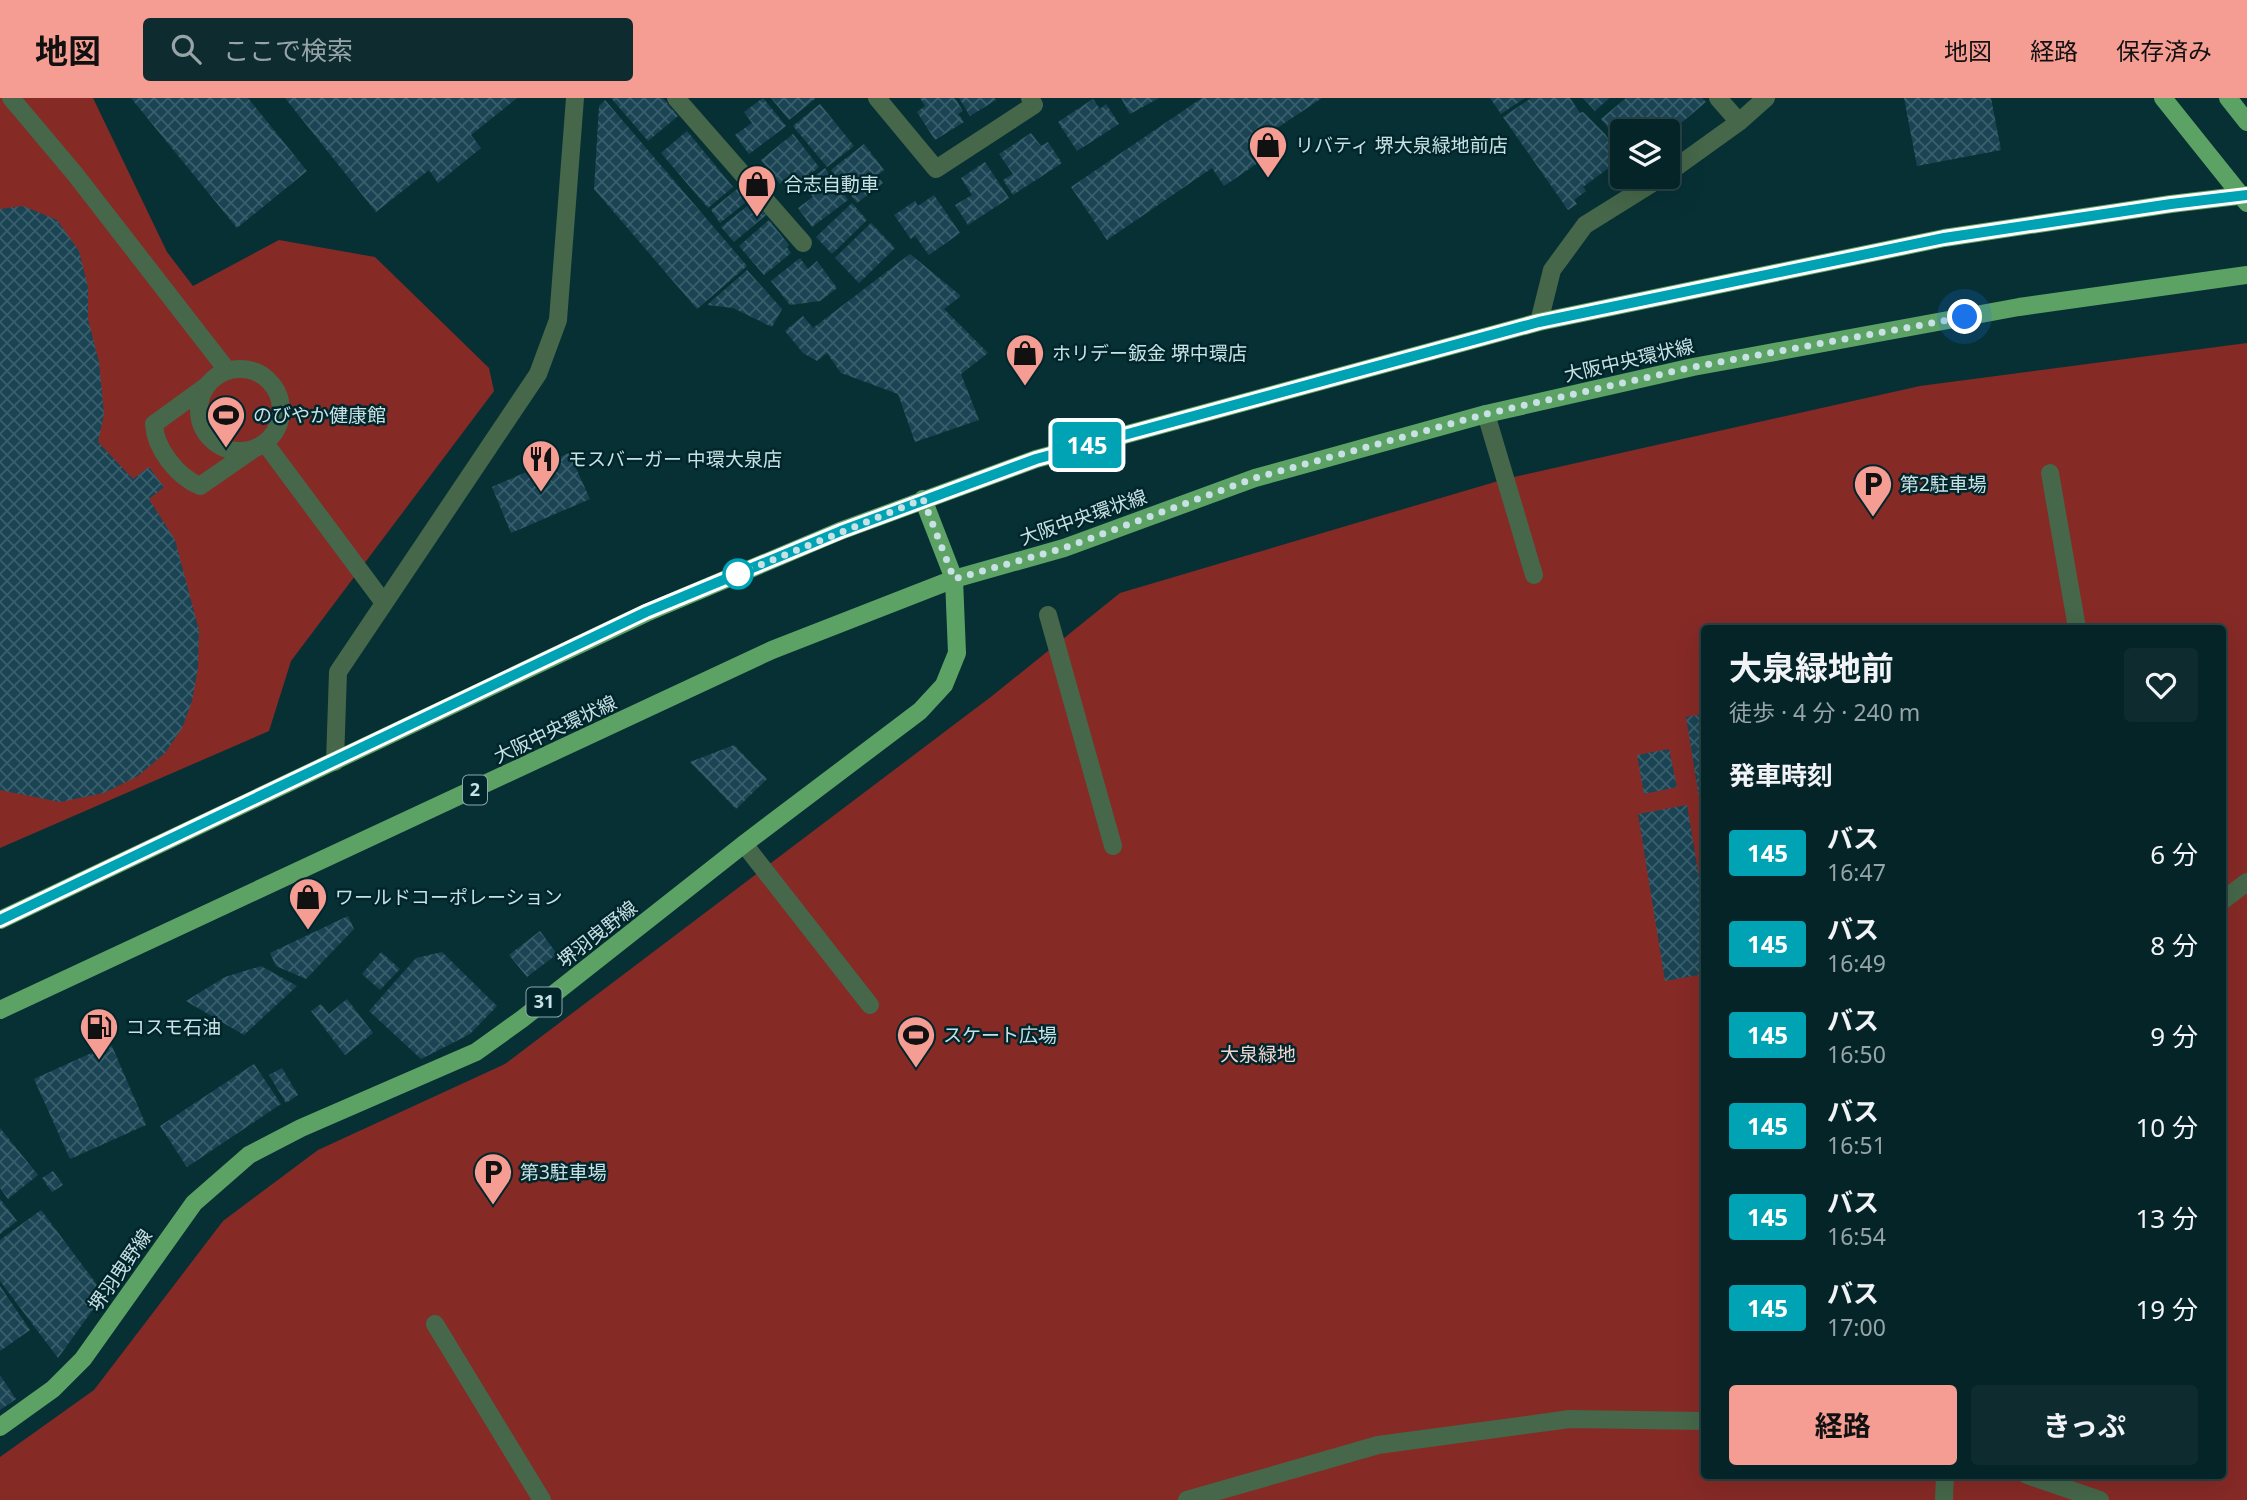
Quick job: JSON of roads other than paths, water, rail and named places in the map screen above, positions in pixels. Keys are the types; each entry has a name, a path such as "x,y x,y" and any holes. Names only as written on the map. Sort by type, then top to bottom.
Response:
{"main road":[{"path":"2163,98 2245,198"},
{"path":"2228,98 2247,122"},
{"path":"0,920 646,612 923,499 1036,459 1539,322 1944,238 2171,204 2245,198"},
{"name":"大阪中央環状線","path":"0,1010 772,650 954,579 1064,548 1255,478 1486,414 1693,367 2006,309 2247,275"},
{"name":"堺羽曳野線","path":"0,1427 53,1390 83,1359 194,1203 249,1155 301,1128 476,1052 919,711 944,685 957,653 954,579 923,499"}],"street":[{"path":"11,98 75,174 227,370"},
{"path":"335,762 338,672 538,374 558,320 575,98"},
{"path":"676,98 803,243"},
{"path":"877,98 936,169 1034,104 1030,98"},
{"path":"1718,98 1739,122"},
{"path":"1680,164 1739,122 1766,98"},
{"path":"1539,322 1552,270 1584,225 1642,189"},
{"path":"252,369 274,385 280,396 282,409 274,434 200,486 186,480 155,440 154,424 205,387 215,376 227,370 252,369"},
{"path":"205,387 199,415 203,429 212,440 224,448 238,451 259,446"},
{"path":"1486,414 1534,575"},
{"path":"259,446 384,603"},
{"path":"2050,473 2076,625"},
{"path":"1048,615 1113,846"},
{"path":"744,844 870,1005"},
{"path":"2226,898 2247,882"},
{"path":"435,1324 542,1500"},
{"path":"1186,1500 1378,1445 1570,1419 1701,1421"},
{"path":"1944,1500 1945,1479"},
{"path":"2040,1479 2101,1500"}],"place":[{"name":"リバティ 堺大泉緑地前店","path":"1268,179"},
{"name":"合志自動車","path":"757,218"},
{"name":"ホリデー鈑金 堺中環店","path":"1025,387"},
{"name":"のびやか健康館","path":"226,449"},
{"name":"モスバーガー 中環大泉店","path":"541,493"},
{"name":"第2駐車場","path":"1873,518"},
{"name":"ワールドコーポレーション","path":"308,931"},
{"name":"コスモ石油","path":"99,1061"},
{"name":"スケート広場","path":"916,1069"},
{"name":"第3駐車場","path":"493,1206"}],"park label":[{"name":"大泉緑地","path":"1258,1054"}]}
